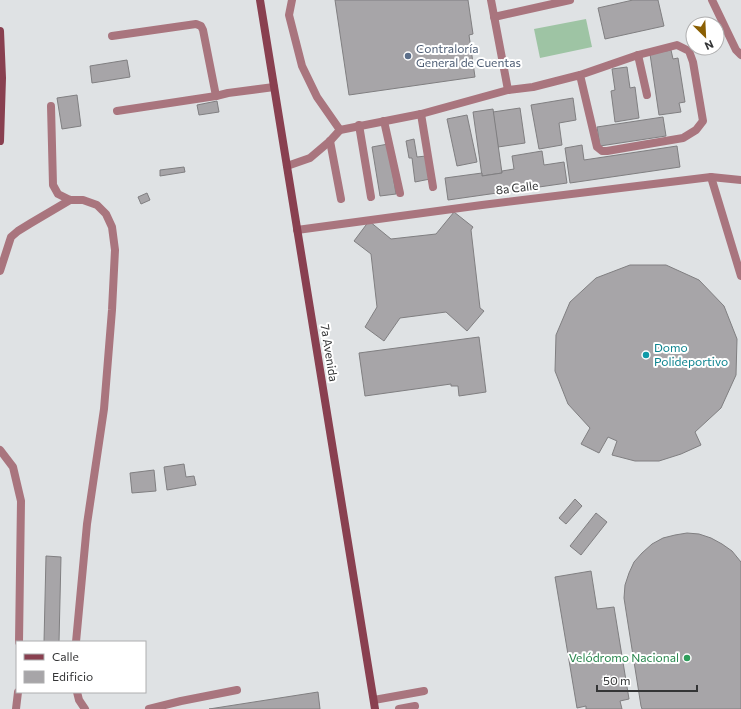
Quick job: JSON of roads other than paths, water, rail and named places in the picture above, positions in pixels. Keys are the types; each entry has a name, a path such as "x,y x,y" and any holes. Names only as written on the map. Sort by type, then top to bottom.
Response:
{"main road":[{"name":"7a Avenida","path":"260,0 375,705"},
{"path":"0,31 2,78 0,141"}],"street":[{"path":"292,0 289,15 302,66 317,97 340,130"},
{"path":"491,0 508,90"},
{"path":"494,16 570,0"},
{"path":"712,0 736,50 741,55"},
{"path":"112,36 196,24 201,26 216,96"},
{"path":"287,166 310,158 330,141 340,130 421,114 508,90 533,87 580,75 638,55 677,45 689,51 693,62 703,121 696,130 683,138 607,151 602,150 597,147 580,75"},
{"path":"638,55 647,95"},
{"path":"117,111 274,87"},
{"path":"51,106 52,185 58,194 70,200 84,200 97,206 106,214 112,227 115,250 104,409 87,524 76,641"},
{"path":"421,114 433,187"},
{"path":"384,121 400,192"},
{"path":"359,126 371,197"},
{"path":"330,141 341,199"},
{"path":"711,177 741,276"},
{"name":"8a Calle","path":"297,230 482,204 711,177 741,180"},
{"path":"0,271 11,237 24,227 70,200"},
{"path":"0,450 13,467 21,501 19,641"},
{"path":"149,709 237,690"},
{"path":"375,705 424,691"},
{"path":"16,709 18,693"},
{"path":"77,693 79,700 85,709"},
{"path":"399,709 415,706"}],"place":[{"name":"Contraloría General de Cuentas","path":"408,56"},
{"name":"Domo Polideportivo","path":"646,355"},
{"name":"Velódromo Nacional","path":"687,658"}]}
